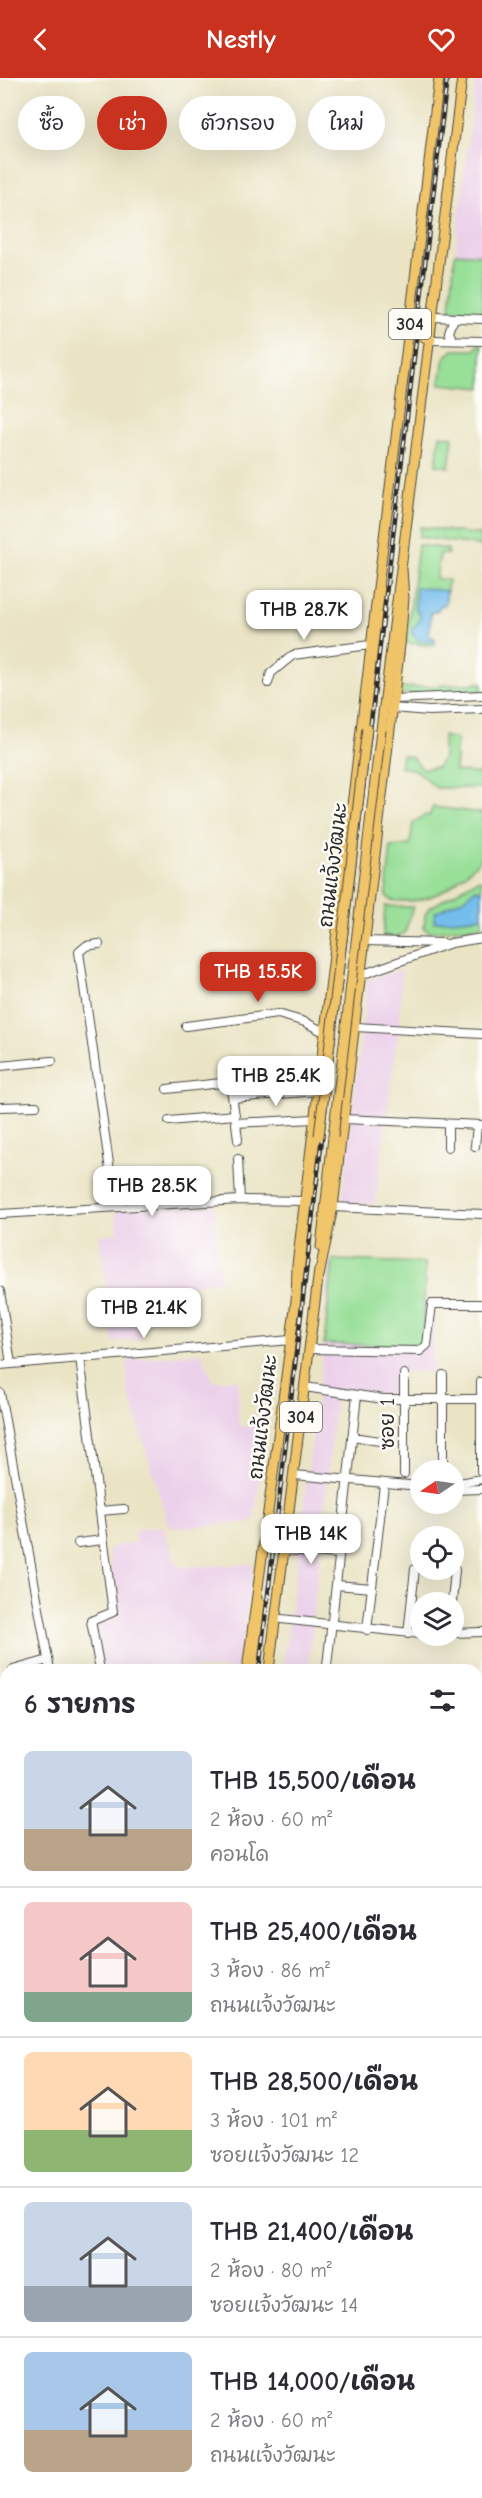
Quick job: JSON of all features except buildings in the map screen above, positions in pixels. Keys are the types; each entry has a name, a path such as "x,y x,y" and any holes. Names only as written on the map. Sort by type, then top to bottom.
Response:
{"main road":[{"name":"ถนนแจ้งวัฒนะ","path":"296,1306 297,1265 304,1201 439,78"},
{"name":"ถนนแจ้งวัฒนะ","path":"270,1664 319,1275 381,730 462,78"},
{"path":"412,309 416,326 424,337 431,340"},
{"name":"ถนนแจ้งวัฒนะ","path":"319,1275 333,1208 393,704 403,606 402,569"},
{"name":"ถนนแจ้งวัฒนะ","path":"247,1664 262,1568 319,1136 381,605 381,570"},
{"path":"340,900 344,908 354,915 366,912 369,907"},
{"path":"335,938 365,941"},
{"path":"329,988 335,982 346,981 356,984 359,990"},
{"name":"ถนนแจ้งวัฒนะ","path":"276,1664 281,1619 284,1554"},
{"name":"ถนนแจ้งวัฒนะ","path":"254,1664 262,1568"}],"street":[{"path":"434,317 482,319"},
{"path":"452,339 449,332 454,318"},
{"path":"431,340 482,341"},
{"path":"268,683 271,674 293,655 370,645"},
{"path":"393,704 482,695"},
{"path":"393,704 429,711 482,709"},
{"path":"361,975 451,943 482,938"},
{"path":"365,941 451,943"},
{"path":"99,944 86,946 79,952 115,1206"},
{"path":"186,1026 278,1014 304,1022 324,1032"},
{"path":"355,1027 482,1034"},
{"path":"0,1066 52,1061"},
{"path":"167,1089 230,1082 238,1140"},
{"path":"234,1098 317,1091"},
{"path":"0,1107 36,1106"},
{"path":"169,1121 314,1119"},
{"path":"344,1119 480,1125 475,1146"},
{"path":"447,1147 448,1124"},
{"path":"238,1159 240,1200"},
{"path":"0,1214 240,1200 304,1201"},
{"path":"333,1208 482,1214"},
{"path":"0,1291 11,1364"},
{"path":"310,1349 420,1351 427,1346 432,1304 482,1304"},
{"path":"0,1365 291,1340"},
{"path":"80,1358 113,1612 91,1621 99,1664"},
{"name":"ซอย 1","path":"404,1374 404,1474"},
{"path":"443,1375 443,1460"},
{"path":"464,1480 481,1475 481,1382"},
{"path":"305,1387 404,1400 481,1399"},
{"path":"0,1393 49,1664"},
{"path":"327,1664 357,1395"},
{"path":"352,1437 380,1441"},
{"path":"294,1475 410,1485"},
{"path":"367,1630 384,1484"},
{"path":"464,1490 482,1489"},
{"path":"100,1511 124,1509"},
{"path":"78,1543 103,1540"},
{"path":"284,1554 339,1554"},
{"path":"281,1619 408,1634 413,1580"},
{"path":"336,1585 372,1588"},
{"path":"464,1633 482,1632"},
{"path":"34,1664 48,1660"}],"shaded area":[{"path":"476,78 482,78 482,255 455,253"},
{"path":"402,969 399,1025 375,1204 342,1203 368,980"},
{"path":"214,1204 220,1280 192,1284 196,1314 139,1320 141,1339 113,1342 99,1235 118,1233 115,1210"},
{"path":"329,1260 425,1263 426,1300 433,1308 433,1371 399,1372 398,1394 336,1396 309,1664 284,1664 324,1344"},
{"path":"202,1353 213,1381 238,1379 239,1426 266,1427 254,1522 169,1528 128,1389 127,1360"},
{"path":"163,1526 178,1567 253,1564 240,1664 100,1664 93,1624 116,1619 109,1548 135,1542 134,1531"}],"green space":[{"path":"455,253 482,255 482,313 450,310"},
{"path":"478,345 482,345 482,388 440,384 444,358 453,350 475,350"},
{"path":"440,435 453,437 449,467 436,465"},
{"path":"420,527 482,535 482,546 419,537"},
{"path":"418,545 448,549 448,554 440,554 436,578 448,580 445,605 441,605 436,612 431,612 429,637 435,638 434,646 406,643"},
{"path":"482,683 482,692 400,694 401,688"},
{"path":"443,736 457,739 455,771 482,774 482,788 436,788 416,770 400,767 402,755 412,757 423,769 438,767 443,757"},
{"path":"433,807 482,813 482,858 462,877 441,892 418,900 390,900 386,895 391,847 410,845 413,823 425,815 429,816"},
{"path":"477,880 482,880 482,926 431,932 424,929 425,915 429,908"},
{"path":"385,906 413,907 405,933 396,937 383,936"},
{"path":"333,1260 425,1263 423,1346 324,1344"}],"water":[{"path":"416,587 447,591 445,605 441,605 436,612 431,612 429,637 435,638 435,643 419,641 412,634 412,629 421,619 415,606"},
{"path":"474,889 482,890 482,917 434,922 435,912 467,897"}],"railway":[{"path":"260,1664 447,78"}]}
